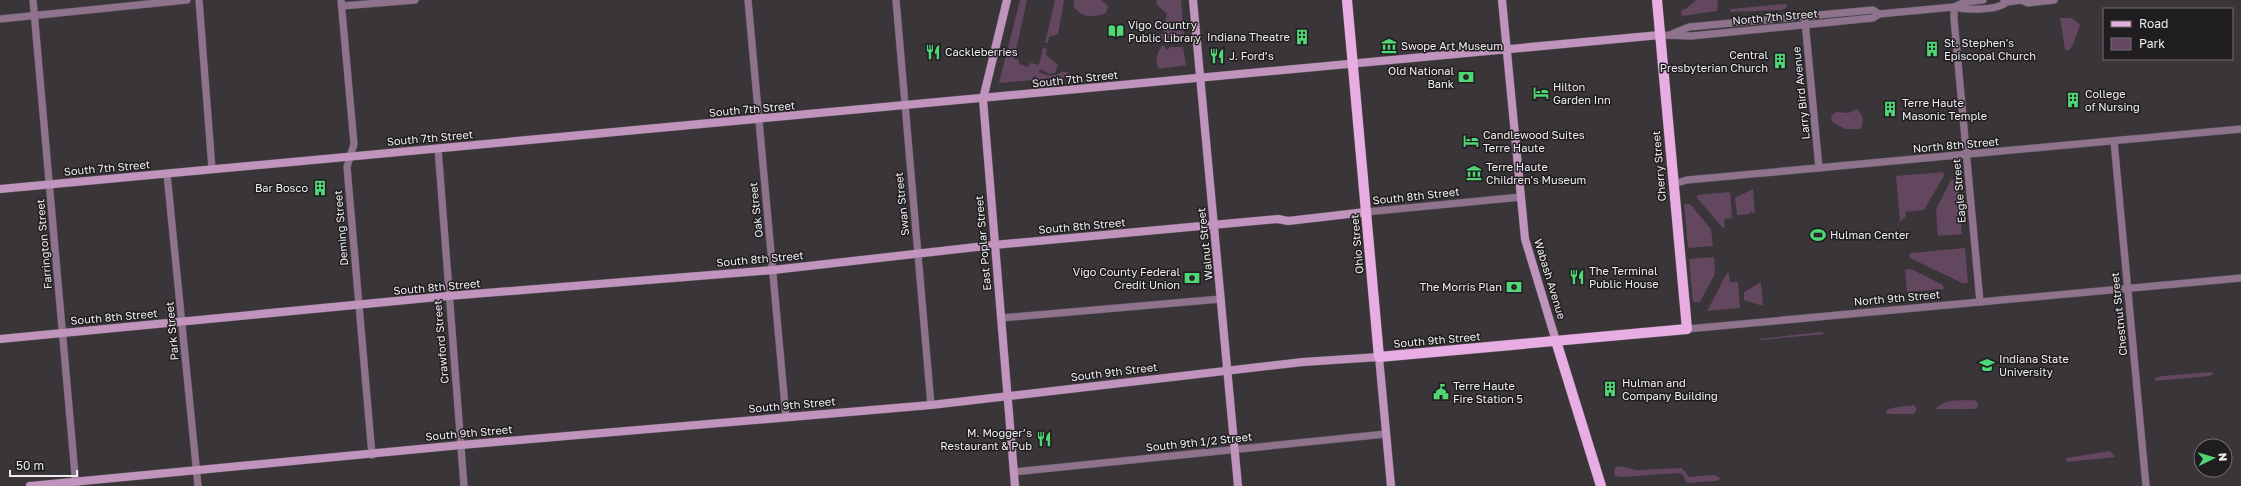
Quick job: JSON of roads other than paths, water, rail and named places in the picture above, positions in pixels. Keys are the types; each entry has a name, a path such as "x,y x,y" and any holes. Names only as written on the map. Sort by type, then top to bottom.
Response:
{"main road":[{"name":"Ohio Street","path":"1347,0 1379,357"},
{"name":"Cherry Street","path":"1657,0 1687,329"},
{"name":"North 9th Street","path":"1556,341 1687,329"},
{"name":"South 9th Street","path":"1379,357 1556,341"},
{"name":"Wabash Avenue","path":"1556,341 1601,486"}],"street":[{"name":"Farrington Street","path":"34,0 76,484"},
{"path":"0,19 187,0"},
{"path":"199,0 212,169"},
{"path":"341,3 415,0"},
{"name":"Oak Street","path":"748,0 786,417"},
{"name":"Swan Street","path":"896,0 931,405"},
{"name":"East Poplar Street","path":"1007,0 983,99 1015,486"},
{"name":"Walnut Street","path":"1193,0 1238,486"},
{"name":"Wabash Avenue","path":"1502,0 1527,247 1556,341"},
{"name":"North 7th Street","path":"1506,50 1672,34 1691,36 1873,18 1879,14 1954,7 1965,2 1983,0"},
{"name":"North 7th Street","path":"1954,7 1965,10 2002,6 2006,1 2021,0 2028,4 2054,0"},
{"name":"Deming Street","path":"341,3 354,144 347,167 372,455"},
{"name":"Eagle Street","path":"1954,7 1980,302"},
{"name":"North 7th Street","path":"1672,34 1689,27 1872,10 1879,14"},
{"name":"Larry Bird Avenue","path":"1804,17 1819,168"},
{"name":"South 7th Street","path":"0,189 1506,50"},
{"name":"North 8th Street","path":"1673,184 1687,180 2241,129"},
{"name":"Chestnut Street","path":"2114,141 2146,486"},
{"name":"Crawford Street","path":"438,148 448,296 464,486"},
{"name":"Park Street","path":"168,174 198,486"},
{"name":"South 8th Street","path":"0,339 182,323 448,296 773,270 918,255 994,245 1214,224 1278,220 1288,221 1521,197"},
{"name":"North 9th Street","path":"1687,329 2241,278"},
{"path":"1001,318 1221,299"},
{"name":"South 9th Street","path":"30,486 76,484 196,470 372,455 461,445 931,405 1228,371 1379,357"},
{"name":"Ohio Street","path":"1379,357 1391,486"},
{"name":"South 9th 1/2 Street","path":"1014,472 1386,434"}],"place":[{"name":"Vigo Country Public Library","path":"1116,31"},
{"name":"Indiana Theatre","path":"1302,37"},
{"name":"Swope Art Museum","path":"1389,46"},
{"name":"St. Stephen's Episcopal Church","path":"1932,49"},
{"name":"Cackleberries","path":"933,52"},
{"name":"J. Ford’s","path":"1217,56"},
{"name":"Central Presbyterian Church","path":"1780,61"},
{"name":"Old National Bank","path":"1466,77"},
{"name":"Hilton Garden Inn","path":"1541,93"},
{"name":"College of Nursing","path":"2073,100"},
{"name":"Terre Haute Masonic Temple","path":"1890,109"},
{"name":"Candlewood Suites Terre Haute","path":"1471,141"},
{"name":"Terre Haute Children's Museum","path":"1474,173"},
{"name":"Bar Bosco","path":"320,188"},
{"name":"Hulman Center","path":"1818,235"},
{"name":"The Terminal Public House","path":"1577,277"},
{"name":"Vigo County Federal Credit Union","path":"1192,278"},
{"name":"The Morris Plan","path":"1514,287"},
{"name":"Indiana State University","path":"1987,365"},
{"name":"Hulman and Company Building","path":"1610,389"},
{"name":"Terre Haute Fire Station 5","path":"1441,392"},
{"name":"M. Mogger’s Restaurant & Pub","path":"1044,439"}]}
